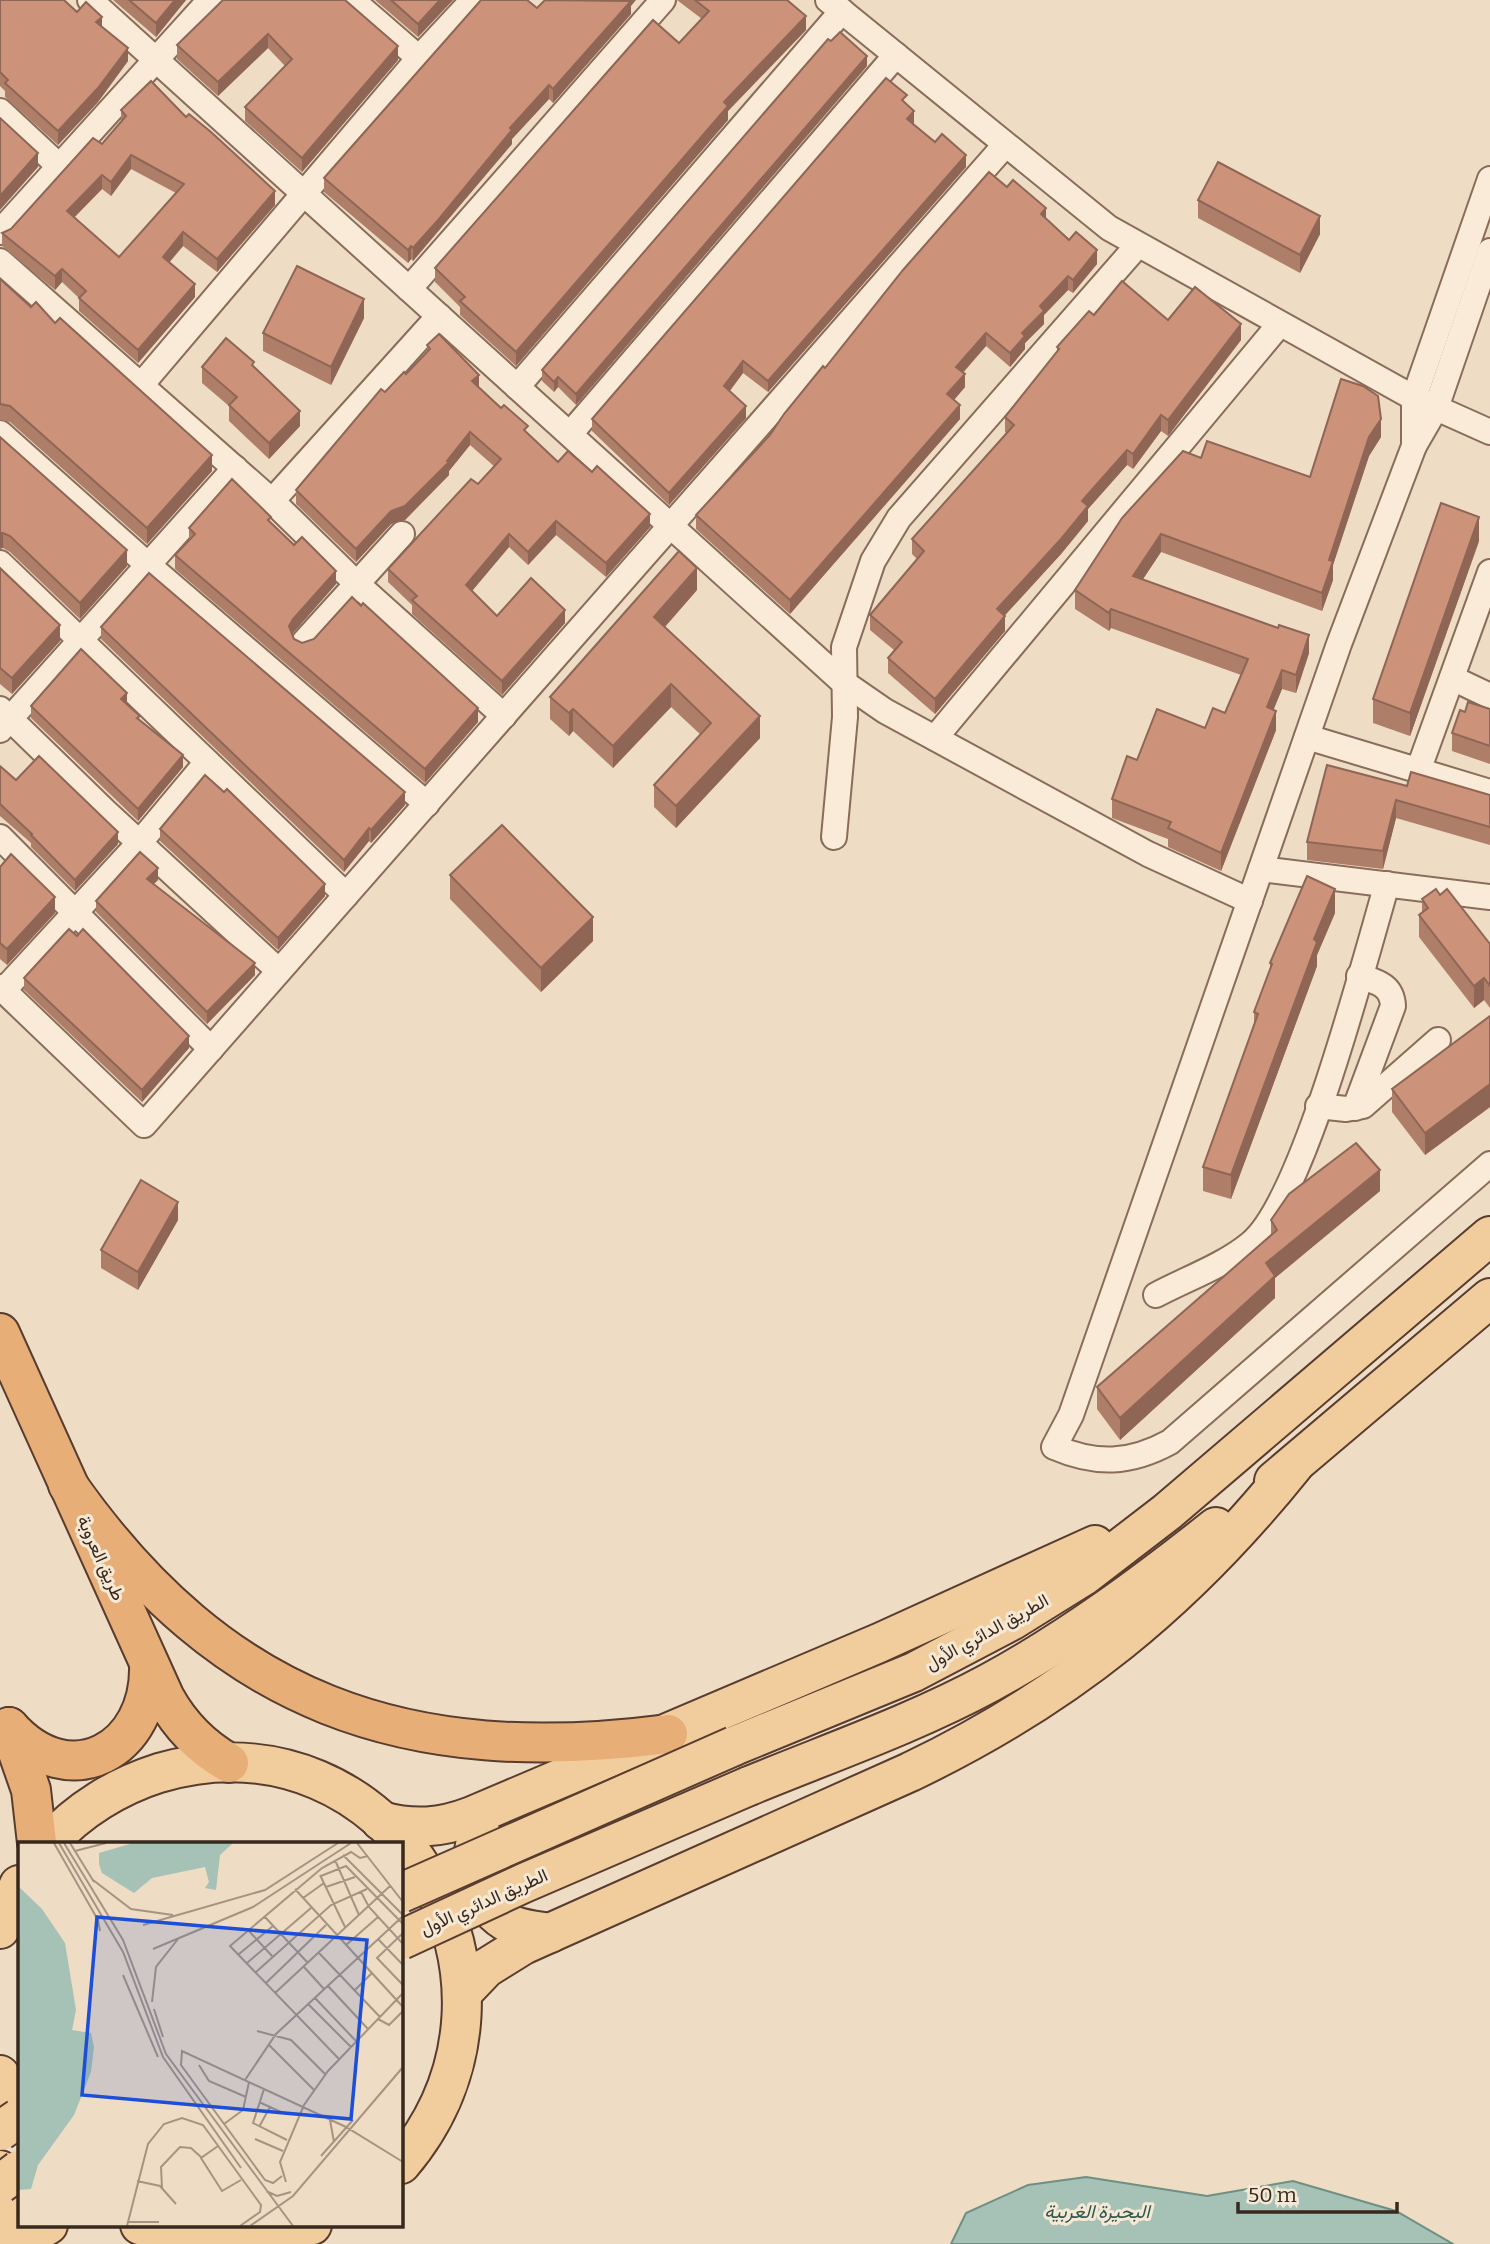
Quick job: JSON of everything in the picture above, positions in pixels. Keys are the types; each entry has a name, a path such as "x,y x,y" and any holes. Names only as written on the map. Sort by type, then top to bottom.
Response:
{"highway":[{"name":"طريق العروبة","path":"0,1333 149,1664 184,1728 212,1754 229,1763"},
{"path":"68,1485 134,1570 201,1632 272,1679 321,1702 407,1731 490,1743 583,1743 668,1734"},
{"path":"5,1716 28,1745 50,1756 72,1760 104,1752 128,1736 137,1724 148,1692 149,1664"},
{"path":"5,1716 31,1790 37,1842"}],"main road":[{"name":"الطريق الدائري الأول","path":"402,1893 734,1746 864,1695 963,1647 1076,1581 1167,1512 1490,1236"},
{"name":"الطريق الدائري الأول","path":"402,1940 524,1883 949,1703 1027,1661 1163,1570 1294,1465 1490,1298"},
{"path":"464,1992 499,1959 550,1933 910,1772 960,1748 1054,1693 1118,1646 1178,1594 1238,1534 1294,1465"},
{"path":"381,1821 417,1828 436,1827 492,1808 668,1734 1167,1512"},
{"path":"50,1842 76,1817 122,1787 174,1769 229,1763 284,1771 335,1790 381,1821 400,1842"},
{"path":"492,1808 474,1851 474,1877 478,1889 502,1919 526,1929 550,1933"},
{"path":"402,1844 419,1862 440,1898 455,1937 464,1992 460,2047 453,2074 430,2124 402,2163"},
{"path":"0,1929 18,1887"},
{"path":"0,2074 18,2116"},
{"path":"0,2131 18,2119"},
{"path":"0,2170 12,2188 15,2203 15,2218 3,2244"},
{"path":"0,2184 18,2171"},
{"path":"14,2244 46,2226"},
{"path":"144,2226 195,2239 223,2241 278,2235 309,2226"}],"street":[{"path":"90,0 843,682 885,711 1148,854 1250,901"},
{"path":"0,232 210,0"},
{"path":"352,0 419,58"},
{"path":"142,384 419,58 473,0"},
{"path":"409,289 663,0"},
{"path":"517,387 835,5 1079,206 1137,246 1425,403 1490,432"},
{"path":"570,435 896,55"},
{"path":"0,111 60,167"},
{"path":"207,762 141,841 2,988 144,1125 1005,145"},
{"path":"1490,179 1414,446 1307,737 1071,1415 1054,1447 1079,1458 1102,1462 1149,1454 1170,1443 1490,1164"},
{"path":"834,838 845,717 842,659 847,635 873,561 891,528 1137,246"},
{"path":"1425,403 1490,251"},
{"path":"0,261 272,501 357,584 504,716"},
{"path":"272,501 439,316"},
{"path":"935,738 1279,324"},
{"path":"0,433 148,565 427,804"},
{"path":"235,468 80,640 3,719 141,841 279,971"},
{"path":"304,642 402,534"},
{"path":"0,563 346,895"},
{"path":"1418,771 1490,572"},
{"path":"1452,678 1490,696"},
{"path":"1307,737 1490,792"},
{"path":"0,837 211,1049"},
{"path":"1261,869 1490,897"},
{"path":"1156,1295 1250,1244 1267,1226 1281,1203 1318,1105 1387,884"},
{"path":"1355,1108 1393,1006 1390,990 1359,976"},
{"path":"1318,1105 1355,1108 1371,1101 1438,1040"}],"water":[{"name":"البحيرة الغربية","path":"1086,2177 1207,2196 1293,2181 1396,2211 1453,2244 951,2244 966,2213 1028,2185"}],"building":[{"path":"0,0 64,0 77,12 86,2 102,17 96,22 128,48 98,88 58,131 5,83 8,80 0,72"},
{"path":"129,0 175,0 156,23"},
{"path":"223,0 345,0 398,46 302,158 245,107 292,59 268,34 218,82 177,45"},
{"path":"391,0 440,0 418,24"},
{"path":"481,0 527,0 537,8 545,0 631,1 553,89 549,85 510,128 512,130 439,219 413,248 411,246 408,250 324,178"},
{"path":"695,0 787,0 806,16 724,102 728,106 516,352 460,301 465,297 435,268 653,20 679,43 709,11"},
{"path":"840,32 867,56 576,394 558,377 554,382 542,370 828,39 831,41"},
{"path":"886,78 907,95 902,100 914,111 907,119 935,142 942,134 966,155 768,381 743,361 724,386 746,406 669,493 592,419"},
{"path":"151,81 186,117 189,114 211,132 275,191 217,259 183,232 163,257 195,284 138,350 79,298 86,291 62,269 55,276 2,233 11,229 93,138 102,144 126,116 121,110","holes":["131,155 184,184 119,257 67,211 102,175 111,182"]},
{"path":"0,118 38,153 0,196"},
{"path":"1218,162 1320,216 1300,255 1198,200"},
{"path":"989,172 1007,187 1013,180 1046,208 1041,214 1069,240 1076,232 1097,250 1073,280 1068,276 1040,306 1044,311 1022,333 1025,336 1010,353 986,333 956,367 965,374 947,394 960,405 790,600 696,515 770,435 823,366 825,368 903,270"},
{"path":"297,266 364,299 331,367 263,333"},
{"path":"0,279 31,307 36,302 55,323 60,318 212,455 147,528 10,406 0,404"},
{"path":"1122,281 1168,320 1195,287 1241,324 1168,420 1161,415 1133,454 1127,450 1082,501 1088,506 997,609 1005,616 935,699 888,658 902,642 870,615 924,551 912,539 1014,425 1005,417 1059,349 1057,347 1089,311 1094,315"},
{"path":"439,334 479,375 472,381 501,408 504,405 528,426 524,430 558,462 568,451 592,472 597,466 650,514 606,563 556,521 528,552 509,534 466,585 497,616 531,578 565,610 502,681 412,600 417,596 388,569 471,479 478,484 501,459 470,432 447,461 449,462 405,506 391,511 356,549 296,490 381,389 385,392 404,372 406,374 430,349 427,345"},
{"path":"226,338 254,362 252,365 300,411 269,443 229,405 237,397 202,367"},
{"path":"1341,379 1363,386 1378,396 1381,419 1369,437 1329,560 1333,561 1322,593 1161,534 1133,576 1278,628 1279,625 1309,635 1296,675 1282,670 1267,707 1276,711 1221,853 1168,828 1171,822 1112,799 1127,756 1137,760 1157,709 1205,728 1213,708 1225,713 1248,659 1111,609 1109,613 1075,590 1122,518 1183,451 1201,458 1207,441 1310,477"},
{"path":"0,437 127,550 80,603 10,536 0,533"},
{"path":"232,479 271,517 268,520 294,545 302,537 336,571 293,619 289,626 294,639 302,643 314,639 352,597 361,606 363,603 478,708 425,769 175,555 195,534 189,528"},
{"path":"1441,503 1479,517 1410,713 1373,699"},
{"path":"679,551 697,568 654,617 760,716 676,806 654,785 711,723 671,684 613,746 573,709 569,713 550,697"},
{"path":"0,568 60,625 12,678 0,668"},
{"path":"149,573 405,792 371,830 369,828 344,860 101,627"},
{"path":"81,649 127,693 121,699 140,716 137,718 183,755 138,809 31,706"},
{"path":"1468,702 1490,709 1490,746 1452,733 1460,710 1465,712"},
{"path":"39,756 118,832 75,880 0,804 0,766 16,780"},
{"path":"1327,765 1407,786 1411,772 1490,795 1490,827 1396,800 1383,851 1307,842"},
{"path":"205,775 224,792 227,789 325,884 278,938 160,829"},
{"path":"502,825 593,917 541,968 450,875"},
{"path":"140,852 158,868 147,879 255,963 207,1012 96,901"},
{"path":"11,854 55,897 7,949 0,943 0,867"},
{"path":"1307,876 1335,889 1314,939 1317,942 1231,1175 1203,1167 1258,1014 1254,1012 1272,964 1270,963"},
{"path":"1436,889 1440,895 1447,889 1490,944 1490,986 1484,978 1474,986 1419,915 1428,908 1422,899"},
{"path":"69,929 77,936 83,929 189,1036 142,1090 24,978"},
{"path":"1490,1016 1490,1084 1425,1133 1392,1089"},
{"path":"1356,1143 1380,1170 1266,1263 1275,1276 1120,1418 1097,1387 1277,1230 1271,1220 1289,1194"},
{"path":"141,1180 178,1202 138,1272 101,1250"}]}
